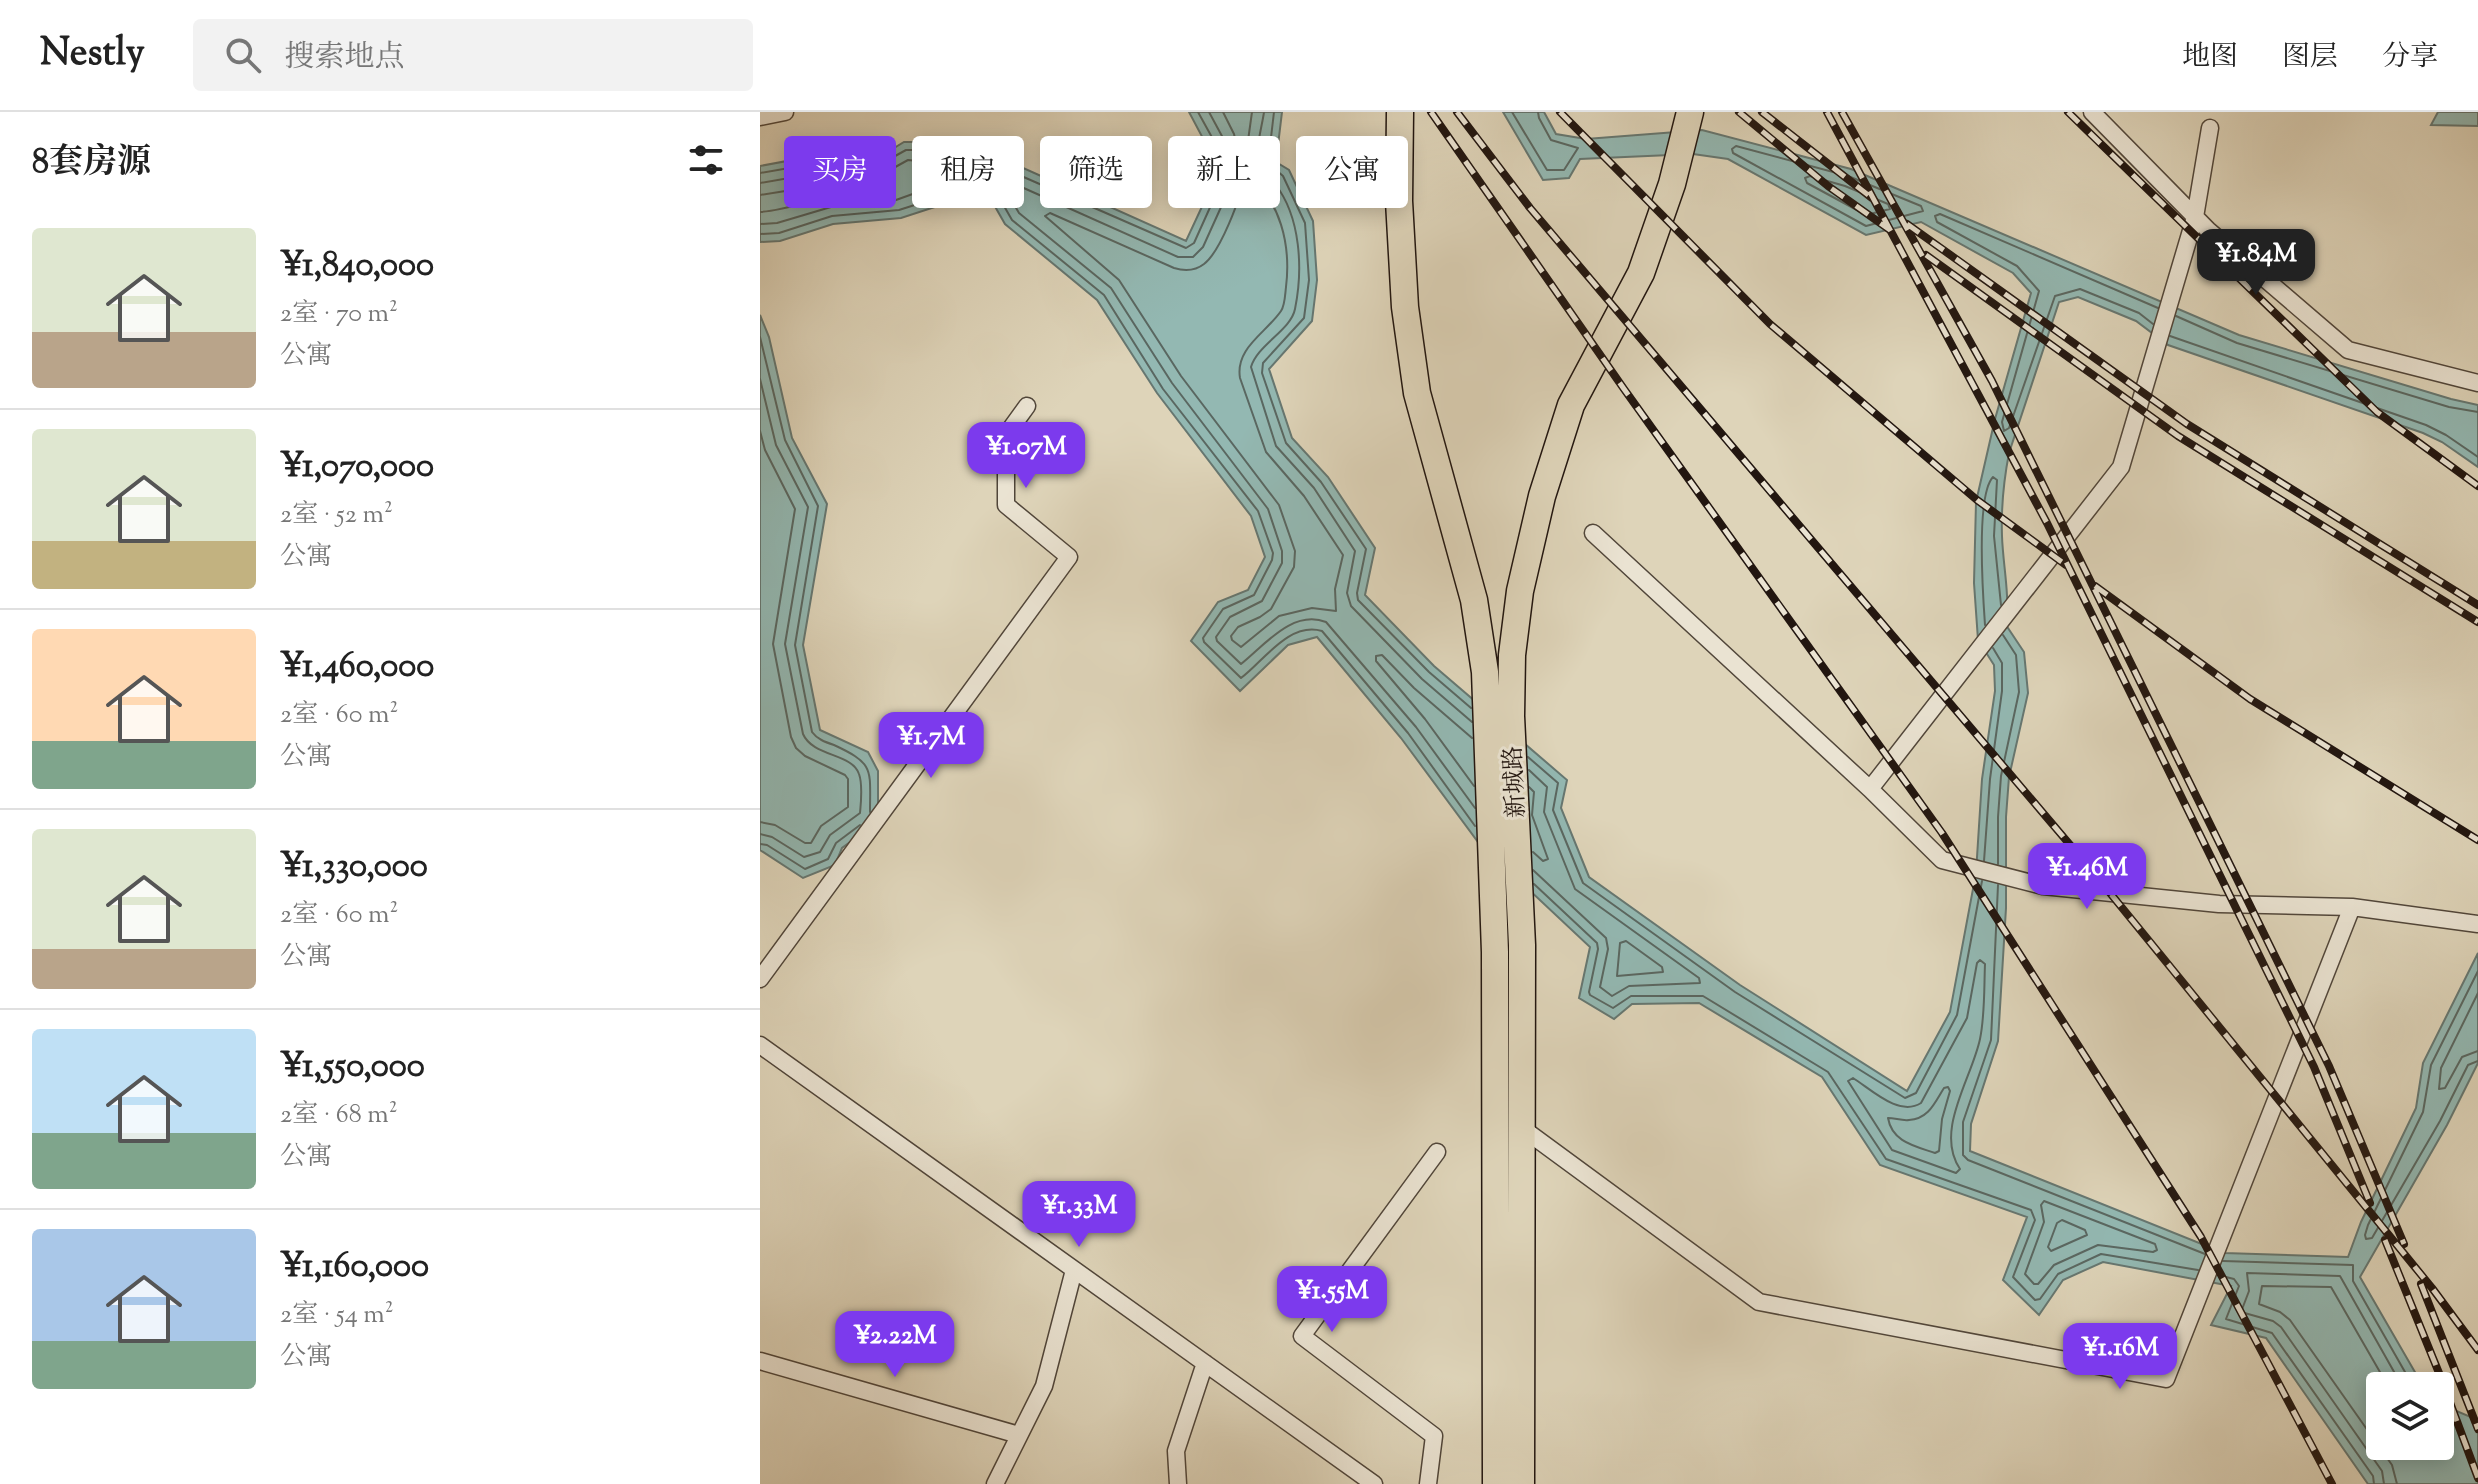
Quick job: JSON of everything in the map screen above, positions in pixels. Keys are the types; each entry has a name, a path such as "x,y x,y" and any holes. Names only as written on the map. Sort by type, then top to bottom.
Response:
{"main road":[{"name":"新城路","path":"1400,112 1399,201 1405,307 1417,393 1474,600 1485,672 1495,952 1496,1484"},
{"name":"新城路","path":"1521,1484 1522,1128 1512,655 1520,591 1542,496 1571,405 1641,273 1672,184 1690,112"}],"street":[{"path":"760,117 785,112"},
{"path":"2092,112 2195,217 2348,350 2478,383"},
{"path":"1870,789 2121,467 2195,217 2210,128"},
{"path":"760,979 1069,557 1006,505 1006,435 1027,406"},
{"path":"1593,533 1870,789 1942,860 2043,886 2219,904 2352,907 2478,924"},
{"path":"1522,1128 1759,1302 2166,1379 2352,907"},
{"path":"760,1045 1374,1484"},
{"path":"1428,1484 1434,1436 1302,1336 1437,1152"},
{"path":"995,1484 1044,1386 1074,1270"},
{"path":"760,1361 1019,1435"},
{"path":"1178,1484 1176,1451 1205,1363"}],"water":[{"path":"1189,112 1282,112 1279,136 1202,136"},
{"path":"1503,112 1544,112 1556,134 1586,139 1702,130 1851,169 2239,335 2478,405 2478,467 2423,433 2168,345 2136,321 2078,297 2059,302 2009,453 2004,483 2002,525 2006,625 2024,652 2028,693 2009,777 2006,908 1998,1041 1971,1124 1970,1151 2224,1253 2348,1257 2361,1222 2416,1108 2423,1063 2478,953 2478,1063 2447,1125 2360,1277 2415,1372 2366,1372 2366,1460 2454,1460 2454,1410 2478,1420 2478,1484 2368,1484 2266,1338 2211,1325 2231,1286 2103,1262 2063,1280 2039,1315 2003,1280 2027,1217 1880,1165 1822,1077 1699,1003 1632,1004 1614,1019 1579,998 1590,947 1478,842 1401,738 1317,637 1288,645 1240,691 1191,641 1218,602 1248,590 1265,557 1251,516 1157,393 1097,300 1005,224 996,208 1024,208 1024,168 1040,176 1040,208 1112,208 1186,241 1201,208 1280,208 1280,164 1289,170 1296,185 1296,208 1307,208 1313,221 1317,280 1312,321 1269,369 1292,438 1328,477 1375,548 1365,595 1434,666 1567,780 1561,808 1589,877 1740,985 1907,1091 1950,1012 1976,873 1982,779 1995,691 1994,665 1978,640 1974,583 1976,502 1995,419 2031,293 2013,273 1921,222 1866,235 1728,159 1693,154 1580,159 1569,178 1543,180"},
{"path":"2438,112 2478,112 2478,126 2431,125"},
{"path":"912,142 912,208 932,208 901,218 833,224 780,241 760,242 760,166 784,162 784,208 896,208 896,147"},
{"path":"760,315 769,337 792,438 827,504 803,645 820,730 868,752 878,771 878,822 842,848 835,865 803,878 760,850"}],"railway":[{"path":"1431,112 1624,389 1942,833 2201,1237 2332,1484"},
{"path":"1457,112 1530,208 2088,866 2432,1288 2478,1350"},
{"path":"1560,112 1770,324 1977,500 2066,565"},
{"path":"1739,112 1828,186 1890,230"},
{"path":"1762,112 1872,198"},
{"path":"1827,112 2047,523 2314,1067 2370,1203"},
{"path":"1842,112 1992,381 2329,1066 2404,1244"},
{"path":"2068,112 2377,412 2478,486"},
{"path":"1907,224 2187,424 2478,605"},
{"path":"1926,255 2178,436 2478,622"},
{"path":"2095,586 2250,699 2478,840"},
{"path":"2385,1240 2478,1478"},
{"path":"2421,1284 2478,1429"}]}
